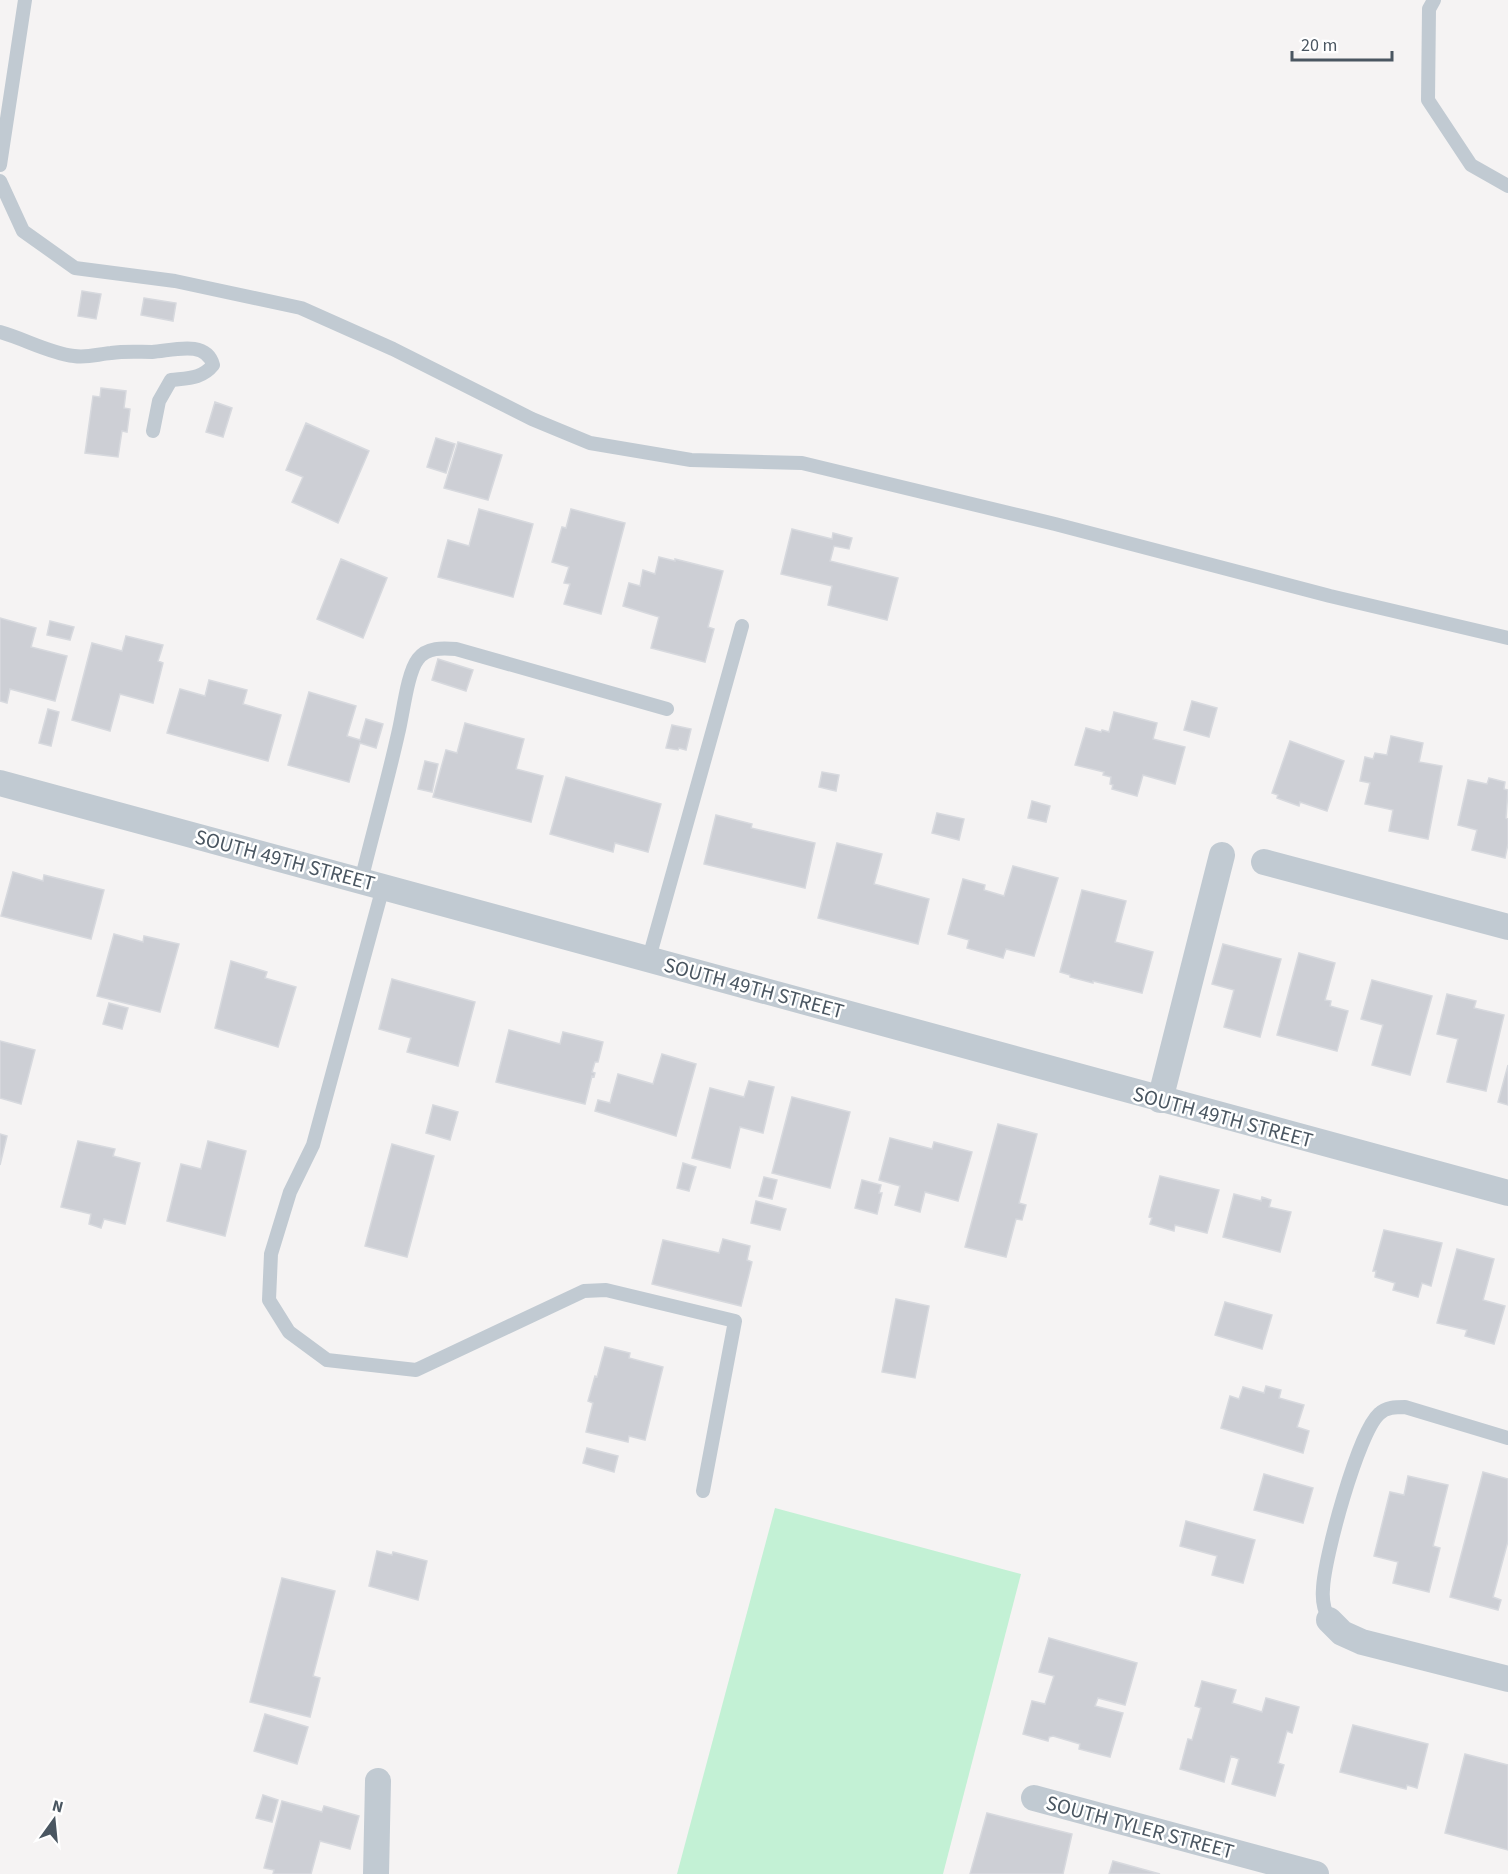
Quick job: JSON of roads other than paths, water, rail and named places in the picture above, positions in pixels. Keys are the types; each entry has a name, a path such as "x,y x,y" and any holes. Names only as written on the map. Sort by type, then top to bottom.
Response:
{"street":[{"name":"SOUTH 49TH STREET","path":"0,783 1508,1193"},
{"path":"1160,1100 1222,855"},
{"path":"1264,862 1508,927"},
{"path":"1329,1620 1342,1633 1362,1642 1508,1679"},
{"path":"376,1874 378,1781"},
{"name":"SOUTH TYLER STREET","path":"1034,1798 1316,1874"}],"lane":[{"path":"0,165 25,0"},
{"path":"1434,0 1429,9 1428,100 1471,165 1508,186"},
{"path":"0,181 23,231 75,268 175,280 301,308 393,350 532,419 590,443 691,460 802,463 1055,524 1330,596 1508,638"},
{"path":"0,332 72,356 88,357 110,353 178,349 204,352 211,357 213,365 207,373 171,380 159,401 153,431"},
{"path":"648,958 742,626"},
{"path":"667,709 456,649 440,647 419,657 413,668 398,736 372,884 313,1145 290,1192 272,1254 269,1300 289,1332 327,1360 416,1370 584,1291 606,1290 735,1321 704,1491"},
{"path":"1329,1620 1323,1600 1328,1559 1360,1445 1369,1426 1380,1413 1388,1409 1405,1407 1508,1438"}]}
